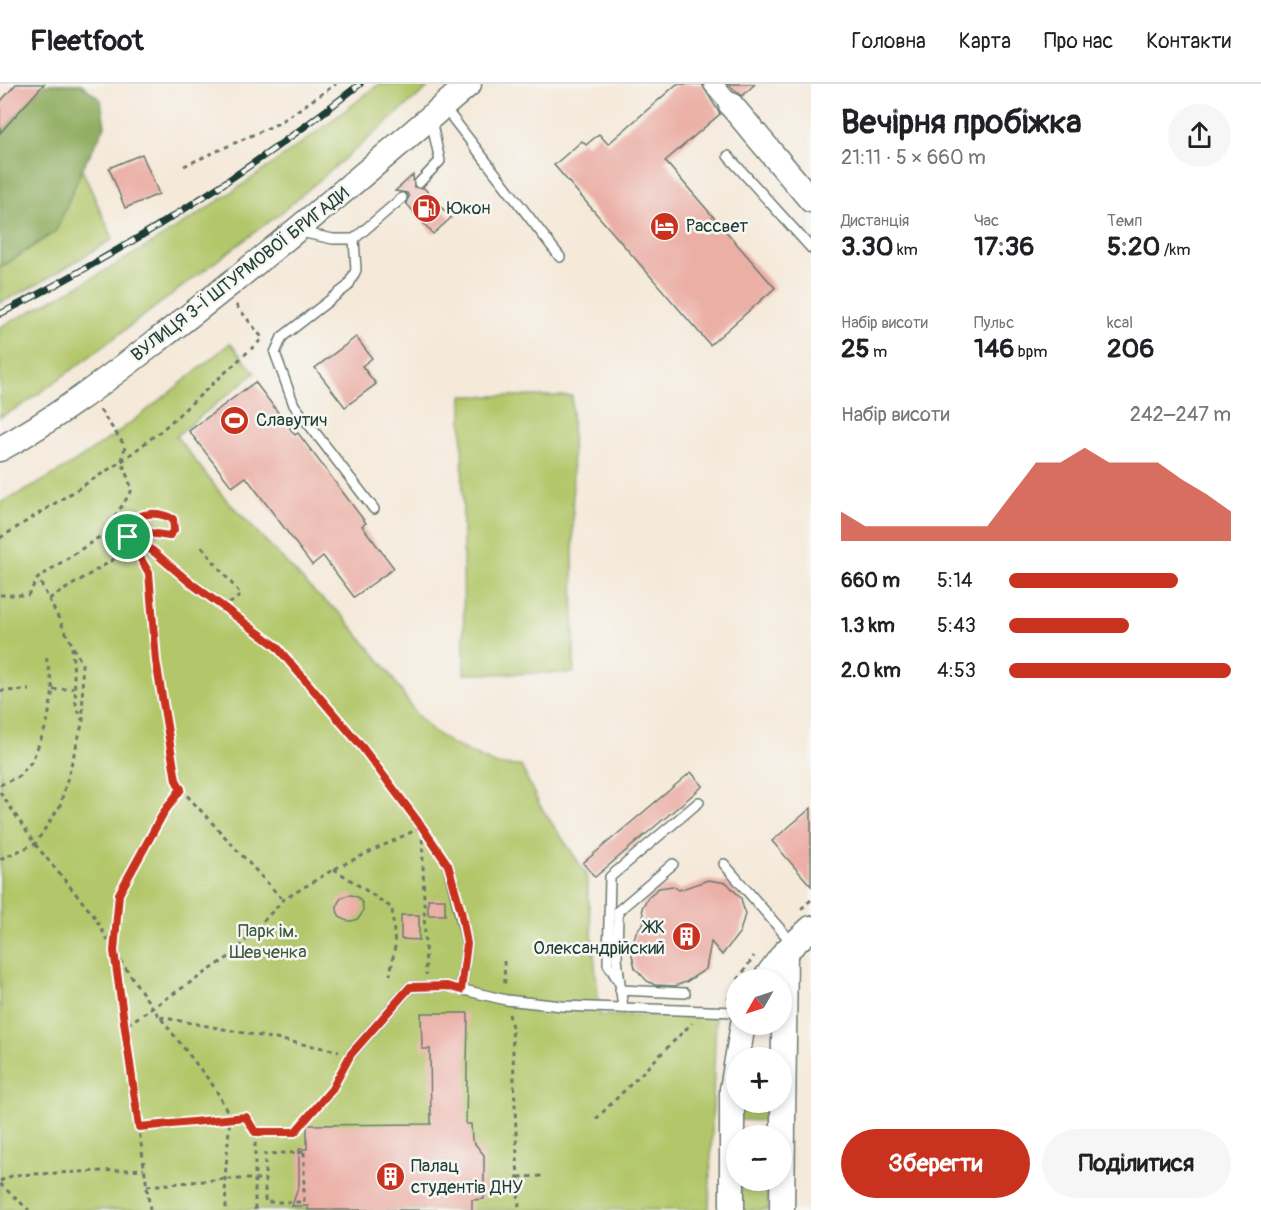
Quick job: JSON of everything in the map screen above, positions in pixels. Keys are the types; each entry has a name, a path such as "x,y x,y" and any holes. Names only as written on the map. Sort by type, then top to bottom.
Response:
{"street":[{"name":"ВУЛИЦЯ 3-Ї ШТУРМОВОЇ БРИГАДИ","path":"0,449 30,433 88,393 298,231 470,84"},
{"path":"713,84 811,200"},
{"path":"773,969 797,941"},
{"path":"782,1210 797,941"},
{"path":"732,1210 732,1089 741,1035"}],"lane":[{"path":"419,183 440,161 437,112"},
{"path":"437,112 560,257"},
{"path":"728,156 811,248"},
{"path":"298,231 333,239 354,239 402,198"},
{"path":"354,239 356,270 348,286 282,337 275,353 294,405 374,509"},
{"path":"620,986 608,964 610,877 699,802"},
{"path":"623,1008 620,986 618,911 673,864"},
{"path":"724,864 797,941"},
{"path":"448,865 467,944 461,990"},
{"path":"620,986 685,993"},
{"path":"351,1054 410,987 461,990 506,1000 726,1012"}],"path":[{"path":"184,166 279,123 336,84"},
{"path":"0,538 122,461 162,430 263,338 251,323"},
{"path":"0,595 28,595 38,578 104,534 132,490 122,461 125,446 88,393"},
{"path":"144,514 158,514 173,519 175,524 169,536 161,537 143,532 129,523 144,514"},
{"path":"129,523 128,537 149,573 156,661 176,780 181,789 283,900"},
{"path":"104,534 128,537 153,551 276,646 362,747 448,865"},
{"path":"49,599 134,547"},
{"path":"202,547 241,594 225,608"},
{"path":"0,859 35,844 60,806 83,722 82,664 38,578"},
{"path":"72,645 74,688 83,722"},
{"path":"0,785 19,776 32,761 46,724 53,690 46,656"},
{"path":"53,690 74,688"},
{"path":"0,691 28,690"},
{"path":"150,1210 114,951 119,894 164,812 181,789"},
{"path":"0,792 35,844 94,916 114,951 152,1007 215,1088 231,1117 225,1179 226,1210"},
{"path":"125,1026 232,956 283,900 334,869 422,827"},
{"path":"422,827 426,987"},
{"path":"334,869 392,908 394,946 390,975"},
{"path":"504,961 506,1000 512,1027 519,1210"},
{"path":"596,1119 705,1011"},
{"path":"160,1017 351,1054 332,1089 295,1132 255,1132"},
{"path":"139,1127 246,1117 255,1132 255,1210"},
{"path":"304,1152 304,1202 265,1202 265,1179 265,1154 304,1152"},
{"path":"29,1210 0,1183 14,1175 144,1169"},
{"path":"519,1177 543,1176"},
{"path":"147,1186 225,1179 265,1179"}],"green space":[{"path":"44,84 81,84 101,100 105,126 82,169 56,231 0,268 0,133"},
{"path":"379,84 432,84 283,211 73,369 21,406 0,417 0,327 100,274 196,216 289,152"},
{"path":"82,169 113,239 38,284 0,303 0,268 56,231"},
{"name":"Парк iм. Шевченка","path":"230,343 255,373 176,436 222,495 316,594 342,615 386,668 416,714 433,731 452,744 497,765 521,766 540,806 586,873 600,1015 716,1016 709,1210 0,1210 0,503 62,470 91,451 148,409"},
{"path":"462,396 572,396 574,673 464,674"},
{"path":"738,1113 767,1113 767,1121 738,1120"},
{"path":"739,1191 768,1191 768,1210 738,1210"}],"building":[{"path":"16,84 44,84 0,133 0,102"},
{"name":"Рассвет","path":"677,84 702,84 720,114 665,161 775,288 710,345 554,165 582,141 586,145 599,134 608,144"},
{"path":"728,84 755,84 742,96"},
{"path":"142,154 159,194 125,208 109,168"},
{"name":"Юкон","path":"413,175 414,187 424,188 451,218 433,234 406,203 409,197 407,193 395,191"},
{"path":"356,337 372,358 362,366 376,384 345,407 315,368"},
{"path":"255,382 295,435 298,433 366,523 362,526 394,568 354,597 323,556 312,565 246,477 232,487 189,431"},
{"path":"691,772 703,786 595,877 583,863"},
{"path":"811,808 811,886 772,841"},
{"name":"ЖК Олександрійский","path":"708,880 727,883 741,898 745,914 740,932 722,955 711,942 706,969 686,982 675,986 655,985 647,981 635,968 631,951 636,932 644,922 642,908 648,897 659,888 673,886 679,890"},
{"path":"350,895 359,899 363,908 359,917 350,921 341,917 337,908 341,899"},
{"path":"428,899 445,899 445,915 428,915"},
{"path":"401,915 419,915 419,940 401,939"},
{"name":"Палац студентів ДНУ","path":"421,1013 468,1013 466,1124 471,1124 472,1140 484,1155 484,1199 472,1200 472,1210 308,1210 308,1206 292,1206 299,1185 299,1149 307,1149 307,1125 431,1124 430,1049 422,1049"}],"railway":[{"path":"0,314 94,263 186,208 231,179 360,84"}],"place":[{"name":"Юкон","path":"426,208"},
{"name":"Рассвет","path":"665,226"},
{"name":"Славутич","path":"235,420"},
{"name":"ЖК Олександрійский","path":"686,937"},
{"name":"Палац студентів ДНУ","path":"390,1176"}],"route":[{"path":"128,537 129,523 143,532 161,537 169,536 174,530 173,519 158,514 144,514 134,518 129,523 128,537 153,551 188,581 276,646 362,747 422,827 448,865 461,911 467,944 461,990 447,986 410,987 351,1054 332,1089 295,1132 255,1132 246,1117 139,1127 114,951 119,894 148,845 164,812 181,789 176,780 156,661 149,573 128,537"}]}
